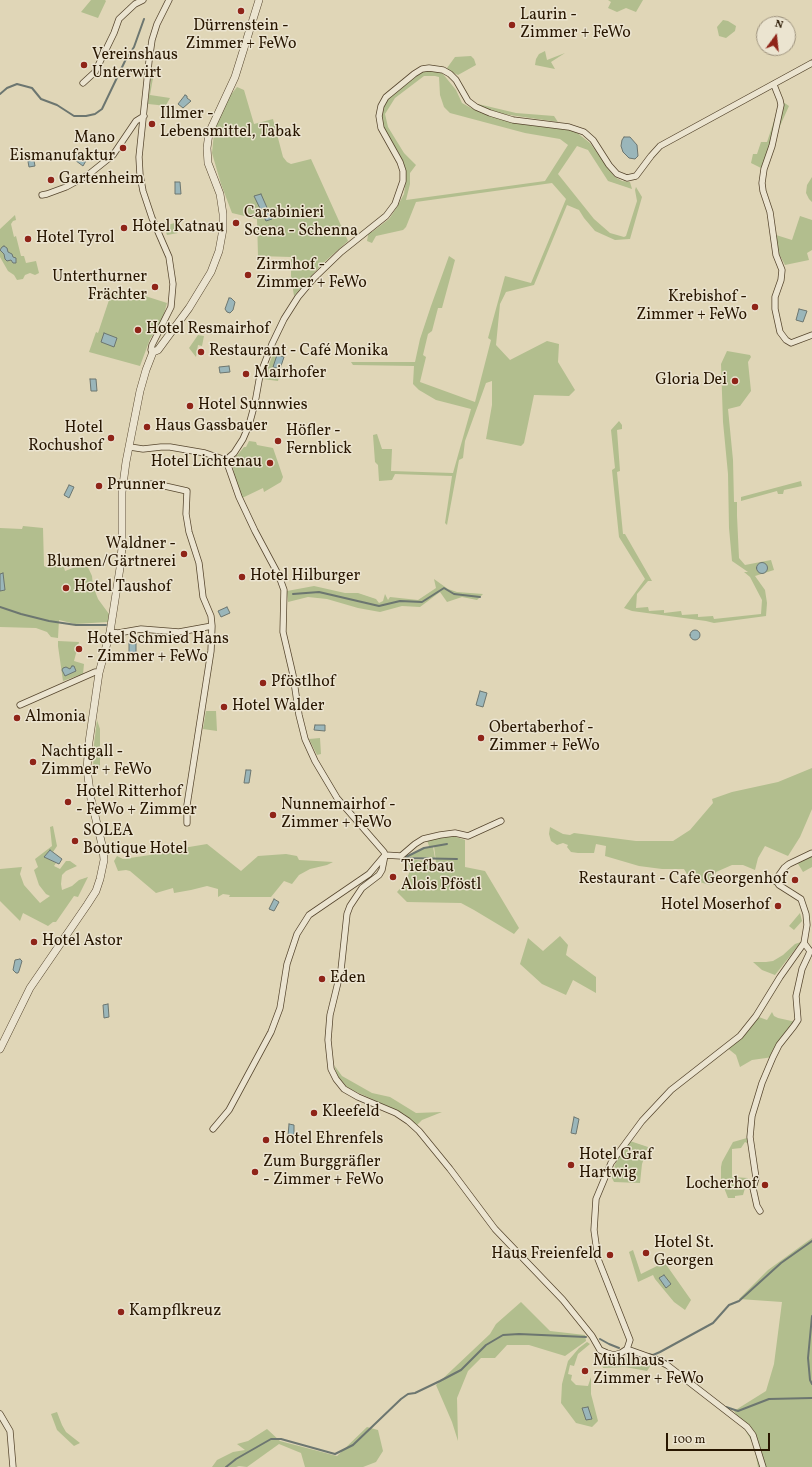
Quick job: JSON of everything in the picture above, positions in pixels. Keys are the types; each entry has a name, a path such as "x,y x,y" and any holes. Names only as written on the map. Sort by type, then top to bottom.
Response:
{"street":[{"path":"83,83 95,72 114,34 119,19 136,4 143,0"},
{"path":"0,1049 30,988 96,890 104,860 103,849 90,799 87,769 89,742 99,673 110,632 121,553 123,484 140,391 153,352 151,350 152,345 171,307 173,284 169,256 152,218 142,186 139,157 148,61 152,40 157,24 169,0"},
{"path":"153,352 158,350 189,308 210,272 219,250 224,214 220,194 208,163 206,148 209,133 235,76 259,0"},
{"path":"226,460 234,453 243,439 249,425 255,403 260,375 272,344 298,297 314,278 341,252 386,216 394,204 403,182 403,171 381,128 379,116 381,106 386,97 414,74 422,69 429,68 442,70 450,74 456,80 468,101 476,107 513,120 569,127 584,132 593,140 609,165 617,174 627,178 636,176 660,146 812,63"},
{"path":"774,85 781,105 773,140 764,169 762,183 771,218 776,255 782,270 774,302 779,328 786,340 791,342 812,335"},
{"path":"42,195 66,187 88,175 113,155 136,121 144,116"},
{"path":"130,447 143,449 170,447 205,453 226,460"},
{"path":"226,460 239,497 279,576 284,590 283,632 305,739 315,761 337,798 384,852 385,856 382,870 379,875 362,888 350,906 347,914 341,970 329,1021 328,1040 330,1066 336,1079 344,1089 350,1093 396,1113 419,1131 433,1146 495,1229 563,1300 591,1334 600,1350 614,1355 627,1349 667,1365 747,1427 753,1434 763,1467"},
{"path":"123,484 156,484 187,491 186,514 189,532 196,549 199,562 203,597 211,616 211,651 187,805 187,823"},
{"path":"110,632 118,633 141,629 179,632 212,626"},
{"path":"20,705 95,672 99,673"},
{"path":"212,1129 229,1110 270,1032 280,1008 287,964 297,934 309,915 368,874 385,856 401,856 415,844 425,839 440,835 455,833 468,836 501,821"},
{"path":"777,882 779,875 784,868 812,853"},
{"path":"627,1349 630,1340 628,1333 602,1272 595,1247 594,1230 596,1199 611,1163 620,1149 657,1103 686,1077 740,1036 756,1016 780,977 804,943 807,925 806,914 800,899 779,885 777,882 768,878"},
{"path":"760,1211 753,1188 756,1178 750,1137 752,1116 762,1083 773,1057 779,1045 798,1020 796,996 802,969 810,950 804,943"},
{"path":"0,1414 10,1431 13,1467"}],"green space":[{"path":"91,0 106,1 98,18 81,12"},
{"path":"608,0 643,0 636,12 626,8 617,12 608,8 611,2"},
{"path":"723,20 736,26 735,31 726,38 719,36 717,27"},
{"path":"545,51 547,60 565,53 551,62 555,69 535,65 539,54"},
{"path":"471,56 476,65 458,75 449,71 447,68 455,57"},
{"path":"426,70 437,71 443,74 456,90 462,103 471,108 499,119 566,129 576,132 590,143 615,177 622,181 630,182 632,189 608,181 588,150 577,146 558,174 594,219 610,233 624,237 626,236 637,201 635,190 636,187 642,197 630,239 615,240 595,231 579,210 567,205 534,285 506,292 500,304 496,345 510,360 547,341 559,344 558,362 575,390 569,396 534,395 524,443 521,446 486,439 492,405 492,381 486,383 465,441 463,458 459,460 447,525 445,523 452,476 395,474 392,480 379,481 378,465 375,462 373,435 377,434 382,449 392,449 391,471 453,473 471,409 436,400 419,390 413,384 414,366 353,365 351,362 415,362 420,339 449,256 455,260 442,308 438,308 432,331 428,334 423,355 426,357 420,382 475,402 491,340 488,338 505,276 531,283 566,199 552,183 416,202 406,227 403,230 376,236 372,243 367,241 369,230 372,232 389,219 397,207 404,194 406,179 405,169 400,155 384,129 381,121 384,105 389,98","holes":["424,76 439,77 440,95 444,107 450,113 525,133 560,139 568,145 545,181 406,200 410,184 410,173 416,165 404,153 388,127 385,114 395,98"]},
{"path":"151,78 153,78 150,95 170,98 165,107 148,104"},
{"path":"237,87 244,90 254,124 273,119 283,157 287,162 291,164 311,159 348,241 321,265 294,296 291,276 291,257 258,256 257,219 232,213 221,184 212,153 214,133 219,116 229,97"},
{"path":"783,102 789,106 761,168 751,163 753,154 757,154 761,142 767,142 779,106"},
{"path":"478,104 516,113 554,116 558,122 496,113"},
{"path":"812,177 812,202 806,193 807,185"},
{"path":"15,215 16,220 11,224 21,256 24,256 26,263 36,261 39,273 35,275 30,273 25,275 23,279 17,280 14,275 8,271 0,257 0,229"},
{"path":"800,216 812,220 812,250 807,253 809,260 785,265 778,252 776,235 792,240"},
{"path":"166,222 167,225 175,223 175,230 178,233 167,235 163,224"},
{"path":"131,292 140,298 142,295 167,303 162,321 150,339 140,366 89,352 96,332 98,333 109,300 117,293"},
{"path":"198,335 204,336 202,346 198,345 196,357 189,348"},
{"path":"727,351 750,355 751,357 748,362 751,391 740,406 728,409 733,460 734,502 737,502 739,558 745,565 771,560 774,570 755,576 765,590 767,603 766,616 714,623 632,611 624,608 645,579 619,537 612,470 615,468 611,430 619,421 622,425 622,429 617,430 620,471 617,472 623,534 625,534 652,581 648,581 637,594 636,608 648,607 649,611 664,610 664,613 681,611 682,615 698,614 698,617 713,616 714,619 761,614 762,600 750,577 744,572 748,572 732,561 729,528 728,474 723,422 721,364"},
{"path":"274,352 284,355 278,381 263,379"},
{"path":"249,441 256,442 257,445 273,448 283,477 281,482 264,492 263,488 240,499 232,464"},
{"path":"801,481 802,486 784,490 783,494 778,494 777,491 741,501 741,497"},
{"path":"23,526 43,528 44,566 46,567 58,564 64,567 65,571 86,563 92,576 93,586 98,599 109,614 108,622 75,624 59,620 58,638 51,637 47,632 36,628 0,627 0,528 22,529"},
{"path":"434,579 448,589 457,592 483,594 477,600 462,597 447,602 440,592 420,607 402,606 380,612 358,608 327,599 308,597 288,602 287,591 314,586 345,593 358,593 376,599 379,603 383,601 385,594 388,600 390,597 418,600 436,588"},
{"path":"58,641 79,642 74,661 84,664 83,674 63,681"},
{"path":"206,711 216,711 217,731 203,729"},
{"path":"97,720 100,729 100,768 93,769 94,744"},
{"path":"320,738 321,754 317,755 309,739"},
{"path":"812,768 812,809 800,837 788,856 765,846 758,858 755,870 743,865 732,865 716,872 710,885 696,881 688,876 684,869 662,869 639,866 605,856 606,846 596,844 594,853 571,852 567,847 568,845 563,843 557,845 551,841 549,834 550,827 563,834 570,835 574,833 636,841 673,841 690,830 713,803 712,799 732,792 778,782"},
{"path":"53,826 57,846 53,852 50,850 45,857 56,863 54,866 60,869 66,861 70,861 77,866 66,871 62,875 62,890 72,886 79,880 88,877 78,897 74,896 56,922 53,922 48,926 23,913 20,921 0,901 0,869 22,867 20,874 24,885 40,903 50,896 46,894 39,885 34,870 38,867 35,859 52,846 50,827"},
{"path":"441,836 453,836 465,840 465,867 485,871 519,928 514,934 461,903 407,902 397,892 406,882 410,870 407,859 436,862 434,846 429,846 427,840"},
{"path":"207,844 241,871 258,856 286,854 297,856 299,860 333,862 310,869 299,875 292,884 284,881 271,897 229,897 230,895 223,894 218,897 218,889 207,886 174,893 173,888 156,893 130,871 118,871 114,861 117,856 123,859 150,855 165,848 183,848"},
{"path":"433,847 435,858 409,857 424,848"},
{"path":"812,854 812,867 803,872 797,862"},
{"path":"800,913 802,921 794,930 789,926"},
{"path":"560,936 568,945 566,955 596,977 596,993 573,980 566,995 542,984 520,964 528,938 543,951"},
{"path":"801,942 775,975 762,970 753,962 773,961 783,955 795,944"},
{"path":"772,1012 774,1016 778,1018 796,1022 773,1057 752,1060 740,1067 736,1055 726,1047 756,1016 767,1020"},
{"path":"334,1065 342,1076 372,1093 390,1097 416,1113 442,1112 422,1120 417,1125 404,1114 348,1088 338,1077"},
{"path":"748,1138 747,1143 745,1142 741,1148 732,1149 732,1177 748,1178 743,1195 735,1196 735,1198 728,1198 721,1180 722,1162 733,1142"},
{"path":"630,1141 648,1147 642,1164 640,1183 614,1182 611,1176 618,1157"},
{"path":"812,1238 812,1467 758,1467 754,1445 734,1411 766,1391 774,1364 782,1302 739,1299 768,1270"},
{"path":"633,1250 641,1274 659,1265 658,1262 662,1261 665,1263 691,1300 685,1310 674,1302 653,1275 638,1282 629,1252"},
{"path":"521,1302 550,1331 585,1335 586,1341 565,1356 529,1345 507,1345 495,1358 481,1358 468,1371 457,1398 458,1441 452,1422 436,1385 490,1334 496,1324"},
{"path":"587,1342 590,1344 578,1354 574,1366 570,1365 568,1374 572,1375 571,1380 576,1385 588,1386 591,1377 591,1394 598,1421 592,1427 576,1423 561,1403 562,1384 568,1361 579,1348"},
{"path":"605,1358 641,1359 653,1362 647,1371 625,1367 603,1368 601,1360"},
{"path":"57,1412 66,1432 80,1443 74,1446 57,1430 51,1414"},
{"path":"367,1427 378,1430 383,1451 376,1462 363,1467 305,1467 301,1453 279,1444 247,1467 212,1467 217,1460 233,1452 245,1450 237,1444 248,1441 267,1429 280,1441 337,1456"}],"water":[{"path":"185,95 191,101 183,108 178,104"},
{"path":"624,137 630,137 637,145 638,156 635,159 629,158 623,152 621,146"},
{"path":"75,152 87,159 83,166 72,158"},
{"path":"33,155 35,166 29,167 27,156"},
{"path":"175,182 180,182 181,194 175,194"},
{"path":"261,194 272,219 266,221 254,196"},
{"path":"4,246 13,257 16,258 16,263 5,259 4,254 0,250"},
{"path":"229,298 235,302 233,310 230,313 225,309"},
{"path":"799,309 807,311 803,322 796,320"},
{"path":"104,333 117,338 114,347 101,342"},
{"path":"277,355 284,357 280,369 273,367"},
{"path":"229,366 230,372 220,373 219,367"},
{"path":"90,379 96,379 97,391 91,391"},
{"path":"69,485 74,487 69,498 64,495"},
{"path":"760,563 764,563 766,564 766,572 760,573 757,570 757,566"},
{"path":"3,573 5,590 0,591 0,574"},
{"path":"227,607 230,613 221,617 218,611"},
{"path":"693,630 697,630 699,631 699,639 693,640 690,637 690,633"},
{"path":"129,641 136,641 136,654 129,654"},
{"path":"74,666 76,671 65,676 62,670 63,668 66,667 70,669"},
{"path":"480,691 487,693 483,707 476,705"},
{"path":"315,725 325,725 325,731 314,730"},
{"path":"246,770 251,770 249,783 244,783"},
{"path":"50,850 62,859 59,864 44,857"},
{"path":"274,899 279,902 274,911 269,909"},
{"path":"20,959 22,961 18,973 16,973 13,970 15,960"},
{"path":"108,1004 109,1017 104,1018 103,1005"},
{"path":"574,1117 579,1119 576,1134 571,1133"},
{"path":"289,1124 294,1125 294,1136 288,1136"},
{"path":"664,1275 671,1284 666,1288 659,1278"},
{"path":"588,1407 592,1419 586,1420 582,1408"}],"waterway":[{"path":"0,94 7,88 17,84 32,88 41,99 57,105 74,116 95,114 102,109 125,61 134,47 144,19"},
{"path":"293,594 319,592 379,606 400,601 422,602 444,588 454,594 480,597"},
{"path":"0,607 49,621 76,625 106,625"},
{"path":"406,857 424,848 447,844"},
{"path":"406,858 457,859"},
{"path":"648,1354 653,1355 660,1352 713,1323 729,1305 739,1301 781,1263 812,1241"},
{"path":"812,1316 808,1358 810,1380 812,1384"},
{"path":"226,1467 236,1459 271,1439 281,1439 335,1454 353,1445 408,1394 415,1393 461,1370 486,1345 503,1335 519,1334 586,1337"},
{"path":"600,1339 619,1348"},
{"path":"653,1355 669,1363"},
{"path":"726,1407 738,1411 769,1399 812,1398"}],"place":[{"name":"Dürrenstein - Zimmer + FeWo","path":"241,11"},
{"name":"Laurin - Zimmer + FeWo","path":"512,25"},
{"name":"Vereinshaus Unterwirt","path":"84,65"},
{"name":"Illmer - Lebensmittel, Tabak","path":"152,124"},
{"name":"Mano Eismanufaktur","path":"123,148"},
{"name":"Gartenheim","path":"51,180"},
{"name":"Carabinieri Scena - Schenna","path":"236,223"},
{"name":"Hotel Katnau","path":"124,228"},
{"name":"Hotel Tyrol","path":"28,239"},
{"name":"Zirmhof - Zimmer + FeWo","path":"248,275"},
{"name":"Unterthurner Frächter","path":"155,287"},
{"name":"Krebishof - Zimmer + FeWo","path":"755,307"},
{"name":"Hotel Resmairhof","path":"138,330"},
{"name":"Restaurant - Café Monika","path":"201,352"},
{"name":"Mairhofer","path":"246,374"},
{"name":"Gloria Dei","path":"735,381"},
{"name":"Hotel Sunnwies","path":"190,406"},
{"name":"Haus Gassbauer","path":"147,427"},
{"name":"Hotel Rochushof","path":"111,438"},
{"name":"Höfler - Fernblick","path":"278,441"},
{"name":"Hotel Lichtenau","path":"270,463"},
{"name":"Prunner","path":"99,486"},
{"name":"Waldner - Blumen/Gärtnerei","path":"184,554"},
{"name":"Hotel Hilburger","path":"242,577"},
{"name":"Hotel Taushof","path":"66,588"},
{"name":"Hotel Schmied Hans - Zimmer + FeWo","path":"79,649"},
{"name":"Pföstlhof","path":"263,683"},
{"name":"Hotel Walder","path":"224,707"},
{"name":"Almonia","path":"17,718"},
{"name":"Obertaberhof - Zimmer + FeWo","path":"481,738"},
{"name":"Nachtigall - Zimmer + FeWo","path":"33,762"},
{"name":"Hotel Ritterhof - FeWo + Zimmer","path":"68,802"},
{"name":"Nunnemairhof - Zimmer + FeWo","path":"273,815"},
{"name":"SOLEA Boutique Hotel","path":"75,841"},
{"name":"Tiefbau Alois Pföstl","path":"393,877"},
{"name":"Restaurant - Cafe Georgenhof","path":"795,880"},
{"name":"Hotel Moserhof","path":"778,906"},
{"name":"Hotel Astor","path":"34,942"},
{"name":"Eden","path":"322,979"},
{"name":"Kleefeld","path":"314,1113"},
{"name":"Hotel Ehrenfels","path":"266,1140"},
{"name":"Hotel Graf Hartwig","path":"571,1165"},
{"name":"Zum Burggräfler - Zimmer + FeWo","path":"255,1172"},
{"name":"Locherhof","path":"765,1185"},
{"name":"Hotel St. Georgen","path":"646,1253"},
{"name":"Haus Freienfeld","path":"610,1255"},
{"name":"Kampflkreuz","path":"121,1312"},
{"name":"Mühlhaus - Zimmer + FeWo","path":"585,1371"}]}
